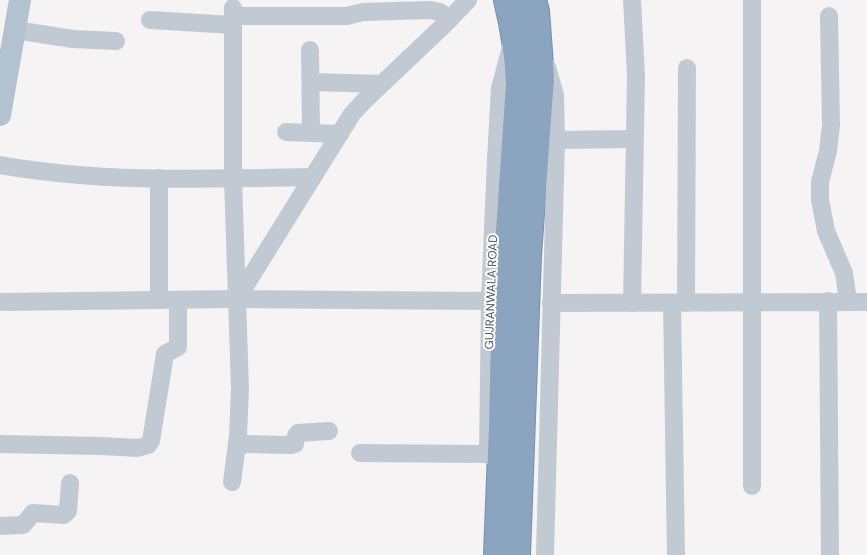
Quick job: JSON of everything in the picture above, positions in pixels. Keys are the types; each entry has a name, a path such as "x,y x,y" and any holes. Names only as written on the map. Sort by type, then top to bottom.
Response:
{"highway":[{"name":"GUJRANWALA ROAD","path":"507,0 526,33 540,78 528,255 517,555"},
{"name":"GUJRANWALA ROAD","path":"497,555 505,292 519,84 518,54 536,11 533,0"}],"main road":[{"path":"0,116 20,0"}],"street":[{"path":"237,299 352,114 468,0"},
{"path":"632,0 636,76 632,303"},
{"path":"752,0 752,486"},
{"path":"150,20 233,16 347,16 363,12 430,10 440,12 450,19"},
{"path":"232,482 237,444 240,389 233,179 233,16"},
{"path":"829,16 831,125 828,151 820,182 820,200 826,231 844,273 848,301"},
{"path":"15,30 73,39 116,42"},
{"name":"GUJRANWALA ROAD","path":"526,33 555,95 556,140 545,555"},
{"name":"GUJRANWALA ROAD","path":"486,555 490,301 500,88 526,33"},
{"path":"310,50 311,133"},
{"path":"676,555 679,303 687,68"},
{"path":"311,82 381,84"},
{"path":"286,132 340,134"},
{"path":"556,140 634,139"},
{"path":"0,165 58,174 159,178 313,178"},
{"path":"159,178 159,300"},
{"path":"0,302 237,299 490,301"},
{"path":"0,444 138,448 148,445 151,441 165,354 178,347 178,300"},
{"path":"828,301 830,555"},
{"path":"551,303 867,302"},
{"path":"237,444 292,445 295,444 298,432 329,431"},
{"path":"360,453 488,454"},
{"path":"0,526 23,524 35,512 64,515 68,511 70,483"}]}
